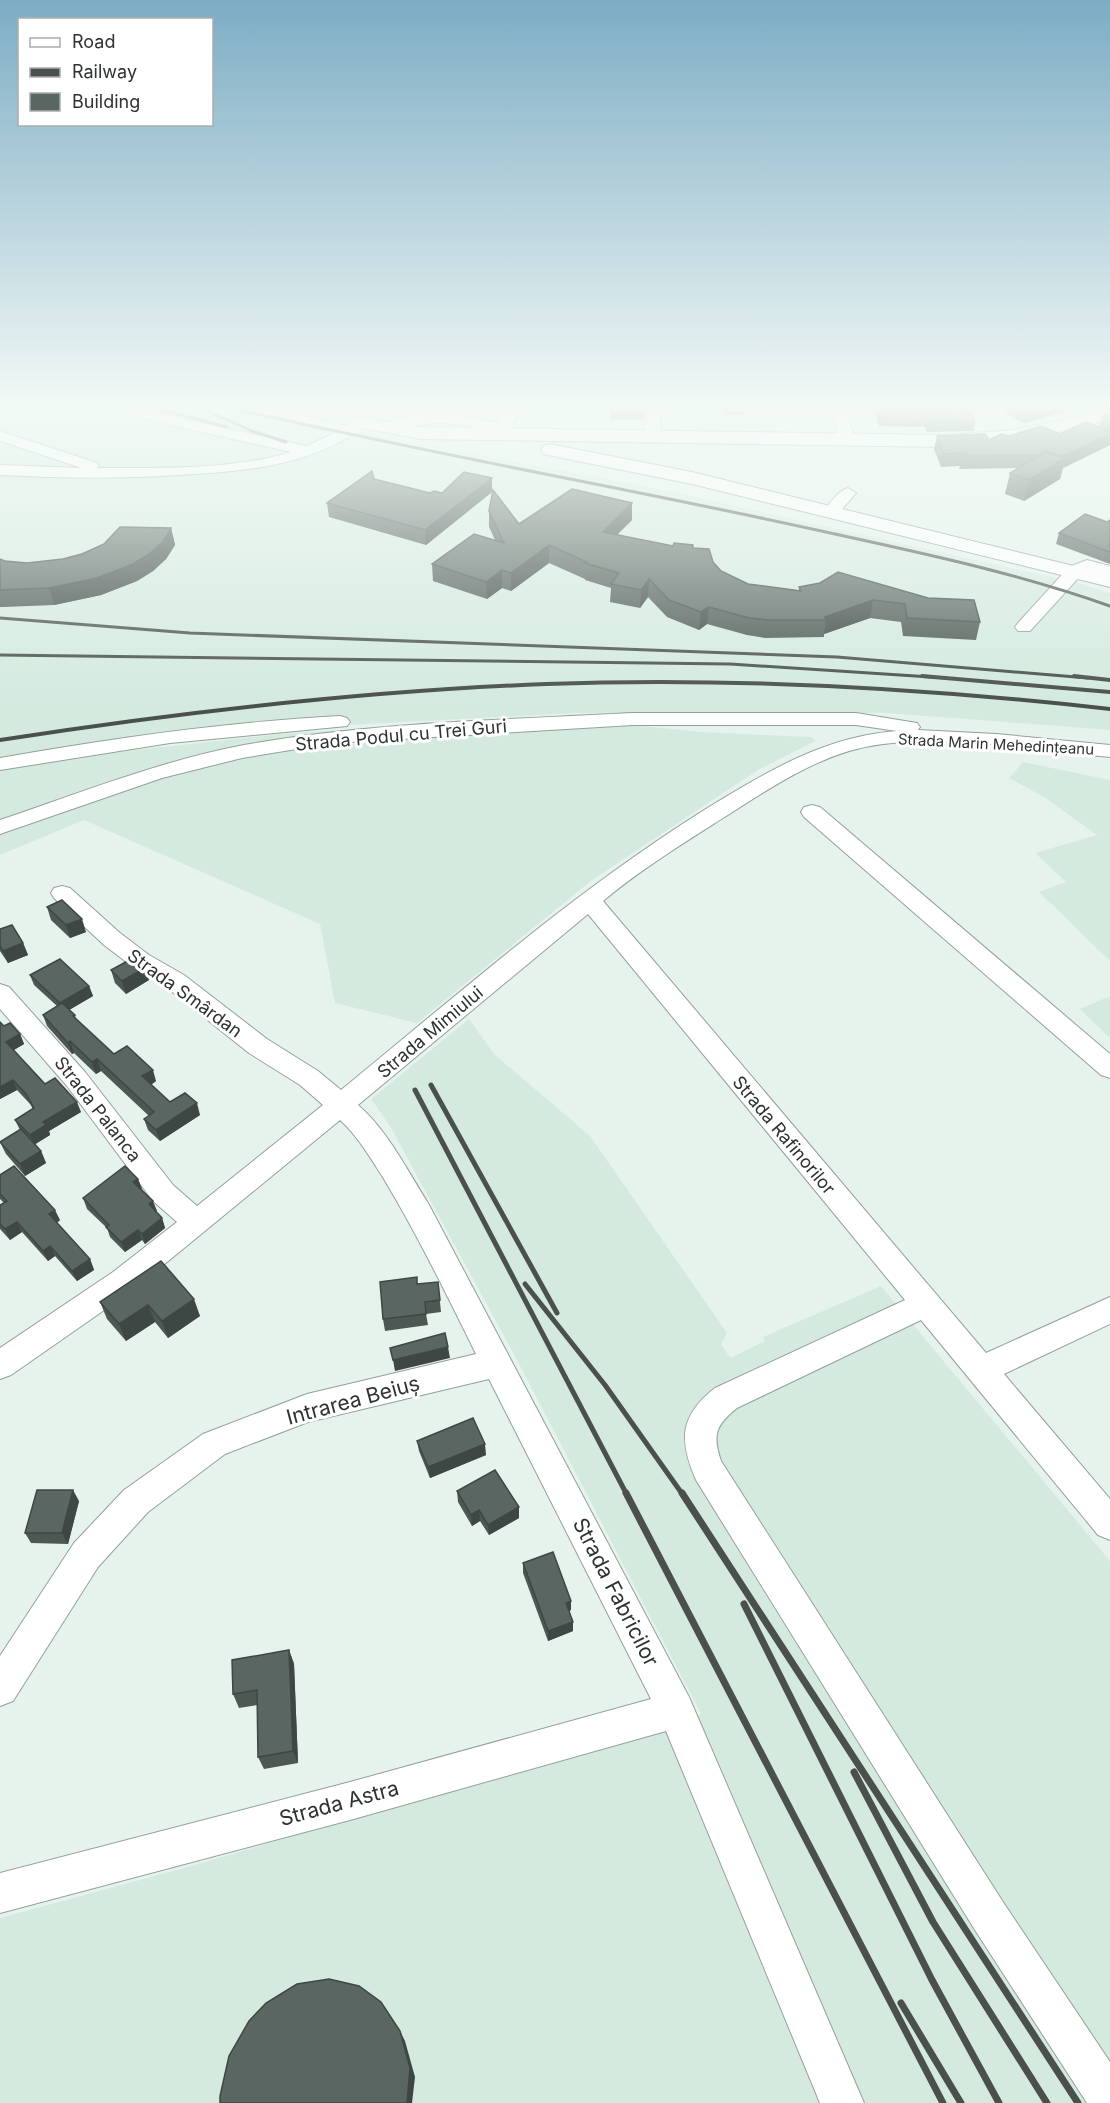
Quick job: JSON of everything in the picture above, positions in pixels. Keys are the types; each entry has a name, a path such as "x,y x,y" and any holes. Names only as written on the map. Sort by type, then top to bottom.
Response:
{"main road":[{"path":"811,506 1110,581"}],"street":[{"path":"832,511 836,506"},
{"path":"1024,627 1075,571 1087,565 1110,571"},
{"name":"Strada Podul cu Trei Guri","path":"0,764 163,738 292,724 442,718 562,723"},
{"name":"Strada Podul cu Trei Guri","path":"0,827 155,774 241,752 344,736 562,723 701,718 856,719 905,726 943,738"},
{"name":"Strada Marin Mehedințeanu","path":"881,739 943,738 1110,751"},
{"name":"Strada Mimiului","path":"0,1365 123,1281 342,1106 589,900 658,850 787,769 834,749 881,739"},
{"path":"812,812 1110,1068"},
{"name":"Strada Smârdan","path":"62,893 134,956 176,981 258,1046 309,1078 342,1106"},
{"name":"Strada Rafinorilor","path":"589,900 1110,1524"},
{"name":"Strada Palanca","path":"0,993 76,1079 163,1193 197,1223"},
{"name":"Strada Fabricilor","path":"342,1106 358,1121 377,1146 418,1211 676,1710 842,2103"},
{"path":"924,1304 726,1398 710,1410 702,1424 699,1438 700,1452 708,1469 970,1886 1110,2100"},
{"path":"980,1370 1110,1310"},
{"name":"Intrarea Beiuș","path":"0,1688 86,1555 136,1501 214,1444 307,1408 498,1363"},
{"name":"Strada Astra","path":"0,1893 676,1710"}],"shaded area":[{"path":"0,506 736,506 1083,584 1110,593 1110,730 888,713 578,713 290,728 0,764"},
{"path":"564,718 700,732 811,737 815,741 758,770 592,880 417,1023 335,1003 320,924 84,820 0,855 0,770 127,751 291,733"},
{"path":"1023,762 1110,780 1110,961 1039,892 1066,882 1035,853 1097,835 1044,797 1009,778"},
{"path":"1110,996 1110,1038 1080,1009"},
{"path":"469,1019 494,1054 590,1136 727,1333 721,1345 731,1358 765,1341 763,1337 881,1286 1110,1561 1110,2103 0,2103 0,1918 202,1863 701,1714 516,1358 390,1126 371,1099"}],"building":[{"path":"338,506 456,506 425,530"},
{"path":"490,506 505,506 519,524 546,506 629,506 603,532 673,546 674,543 709,549 713,562 721,571 748,584 801,591 799,587 820,583 838,572 928,598 974,600 980,622 907,618 905,604 873,600 825,617 826,620 749,618 709,607 701,612 669,600 649,579 641,590 611,584 619,573 585,563 587,562 549,545 511,573 502,570 486,582 432,564 474,534 504,543 489,511"},
{"path":"1085,514 1107,522 1110,520 1110,552 1059,533"},
{"path":"120,527 171,528 163,542 149,554 133,564 97,578 49,588 0,590 0,559 27,563 63,559 82,554 104,544"},
{"path":"62,900 82,919 66,925 47,907"},
{"path":"12,925 23,943 3,951 0,946 0,929"},
{"path":"60,959 89,986 60,1003 30,975"},
{"path":"131,959 145,968 122,981 111,970"},
{"path":"62,1003 114,1054 127,1046 153,1070 142,1076 170,1102 185,1093 197,1103 156,1130 144,1119 154,1112 97,1059 92,1062 70,1041 68,1043 43,1015"},
{"path":"0,1022 4,1026 10,1023 20,1034 6,1042 45,1084 55,1078 77,1102 43,1122 46,1125 30,1135 15,1120 34,1108 26,1094 13,1080 0,1087"},
{"path":"21,1129 41,1151 20,1164 0,1142"},
{"path":"14,1166 55,1210 49,1214 90,1259 72,1271 50,1246 43,1251 17,1222 5,1229 0,1224 0,1205 7,1201 0,1194 0,1175"},
{"path":"125,1166 138,1179 133,1182 153,1201 149,1204 162,1218 142,1234 138,1230 121,1242 106,1227 109,1225 83,1198"},
{"path":"161,1261 194,1299 162,1321 148,1305 119,1324 100,1302"},
{"path":"417,1277 417,1284 438,1282 440,1300 425,1302 426,1314 383,1319 380,1282"},
{"path":"445,1333 448,1347 393,1360 390,1348"},
{"path":"473,1418 485,1444 428,1467 417,1441"},
{"path":"495,1470 519,1507 488,1525 479,1510 471,1515 457,1491"},
{"path":"37,1490 73,1490 62,1533 25,1533"},
{"path":"553,1552 571,1601 566,1603 573,1622 548,1631 523,1563"},
{"path":"289,1650 293,1751 258,1757 257,1690 233,1694 232,1660"},
{"path":"329,1979 359,1986 381,2002 400,2031 410,2068 407,2103 220,2103 229,2056 249,2021 266,2003 297,1984"}],"railway":[{"path":"703,506 969,564 1040,583 1110,606"},
{"path":"0,618 190,633 837,657 1088,678"},
{"path":"0,655 730,664 944,678"},
{"path":"922,676 944,678"},
{"path":"1074,676 1110,680"},
{"path":"944,678 1110,692"},
{"path":"0,740 136,720 340,697 477,687 617,682 828,686 969,695 1110,709"},
{"path":"431,1085 557,1313"},
{"path":"415,1090 627,1495"},
{"path":"525,1284 605,1385 683,1495"},
{"path":"626,1493 943,2103"},
{"path":"682,1493 1078,2103"},
{"path":"744,1604 932,1980 999,2103"},
{"path":"854,1772 933,1922 1047,2103"},
{"path":"901,2003 961,2103"}]}
